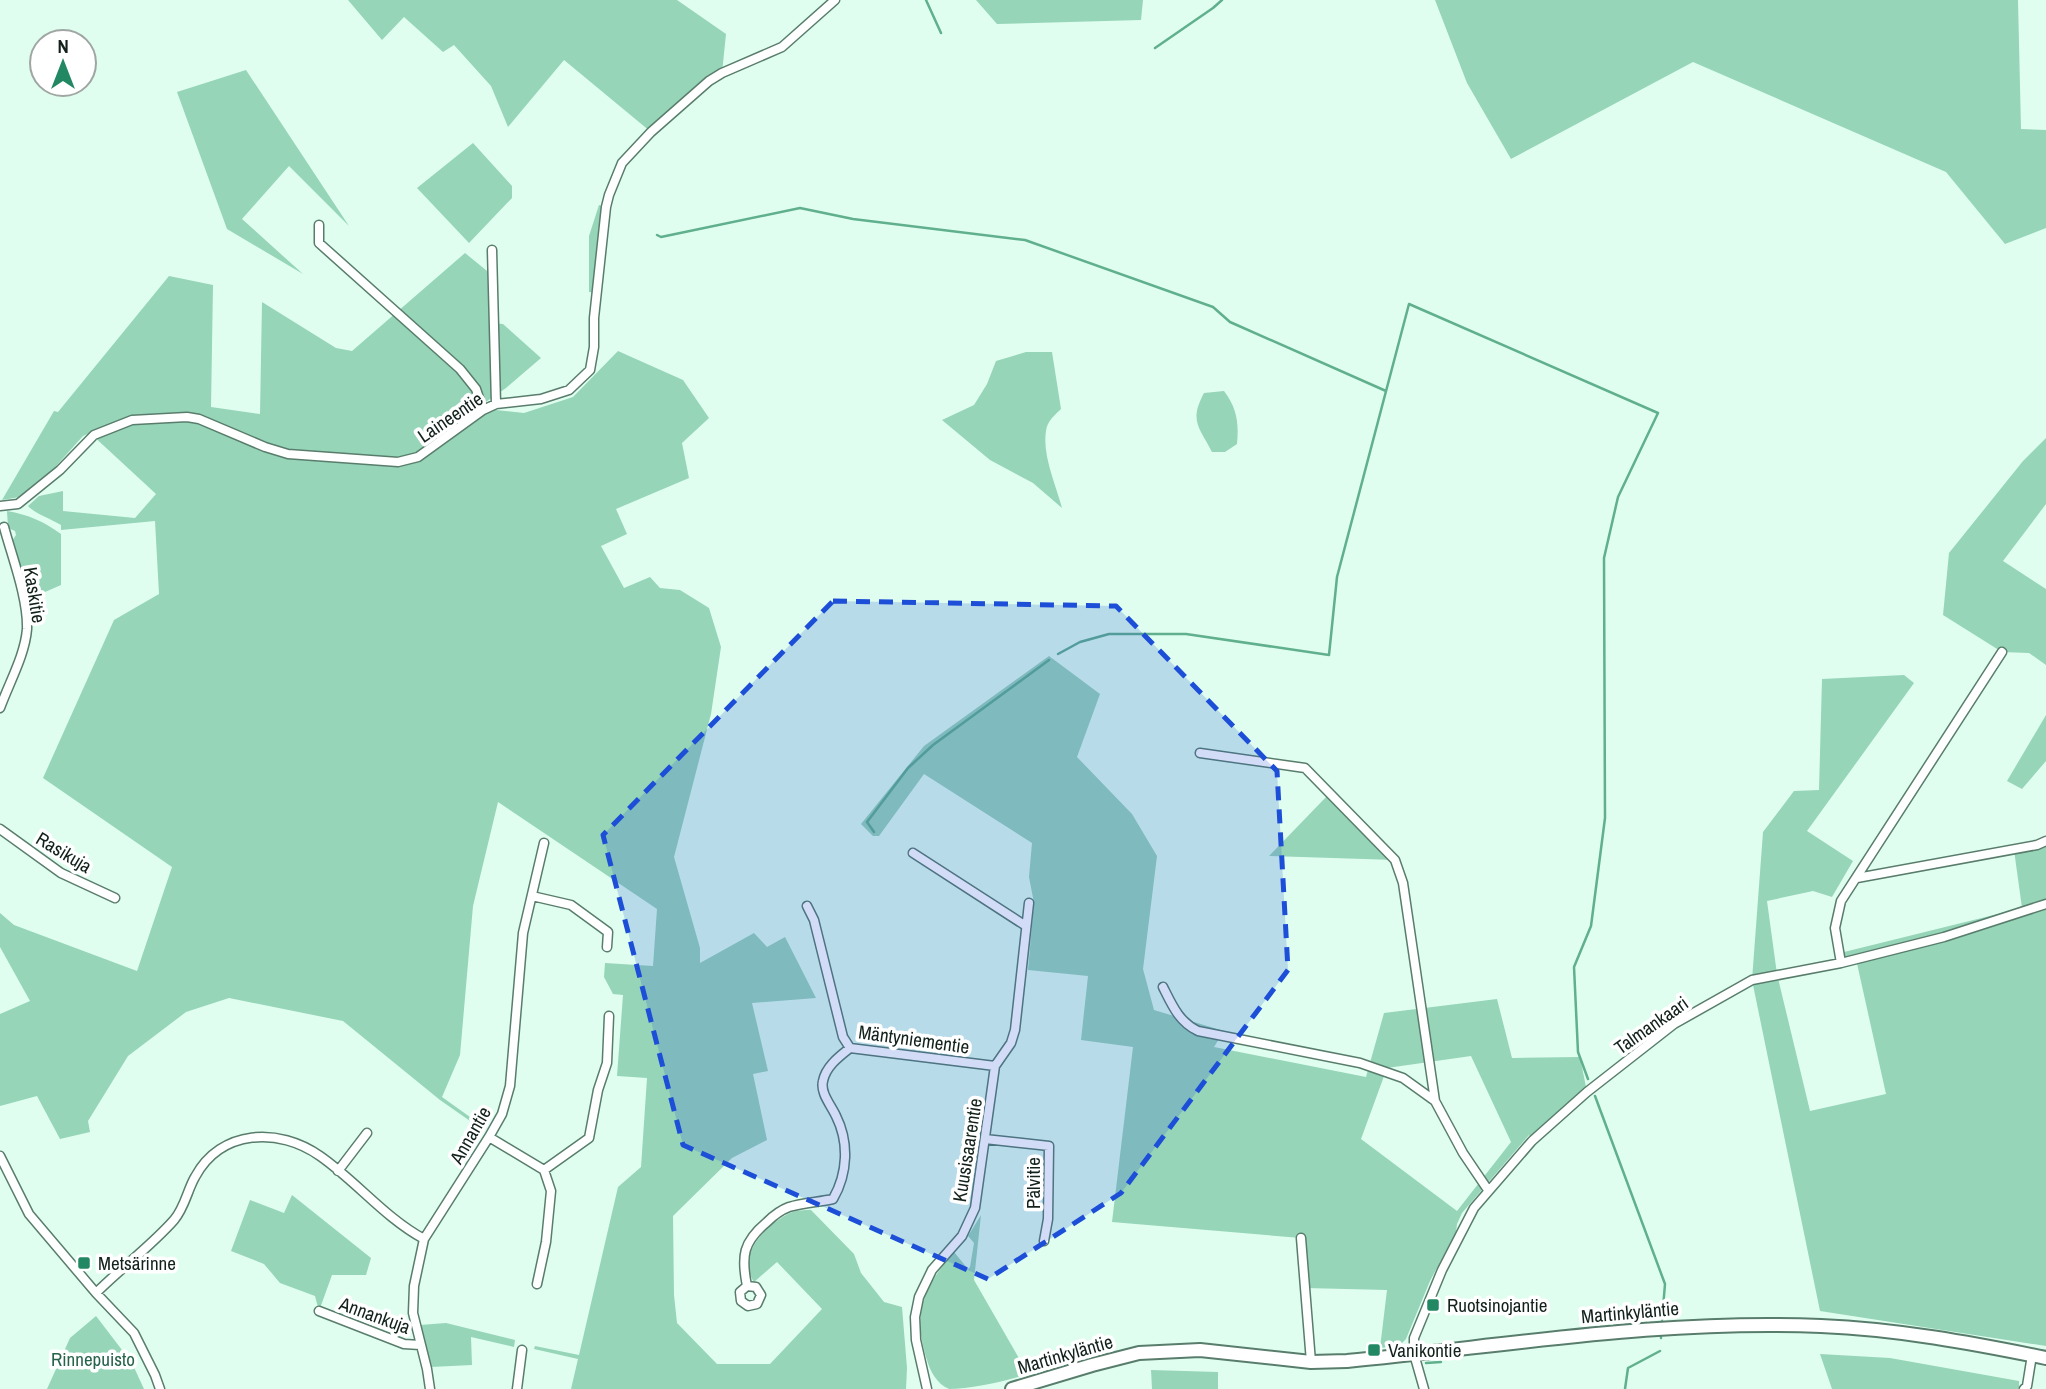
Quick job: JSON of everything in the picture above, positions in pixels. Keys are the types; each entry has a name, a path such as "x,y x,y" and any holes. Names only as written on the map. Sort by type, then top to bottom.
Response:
{"street":[{"name":"Laineentie","path":"0,506 18,504 60,470 94,435 132,420 187,417 199,419 288,454 398,462 418,457 483,410 496,404 541,399 569,390 590,370 606,207 622,163 650,132 709,80 782,47 835,0"},
{"path":"319,225 319,243 460,369 476,389 483,410"},
{"path":"492,250 496,404"},
{"name":"Kaskitie","path":"0,708 21,654 27,630 23,602 4,527"},
{"path":"1841,963 1835,928 1841,901 2002,652"},
{"path":"1200,752 1305,768 1395,860 1403,883 1435,1101 1463,1153 1488,1190"},
{"name":"Rasikuja","path":"0,829 61,873 115,898"},
{"path":"1857,878 2046,841"},
{"name":"Annantie","path":"430,1389 413,1313 414,1286 424,1239 502,1114 510,1086 523,933 544,843"},
{"path":"913,853 1026,926"},
{"path":"532,896 571,905 608,932 607,947"},
{"name":"Kuusisaarentie","path":"927,1389 916,1340 915,1317 919,1297 932,1270 962,1236 975,1208 995,1066 1011,1043 1015,1030 1029,903"},
{"name":"Talmankaari","path":"1414,1354 1417,1331 1442,1270 1474,1208 1488,1190 1532,1141 1587,1092 1674,1024 1752,980 1841,963 1944,937 2046,904"},
{"name":"Mäntyniementie","path":"807,906 814,920 843,1037 850,1048 995,1066"},
{"path":"1163,987 1182,1021 1198,1031 1360,1063 1404,1078 1435,1101"},
{"path":"544,1170 589,1138 598,1090 607,1063 609,1016"},
{"path":"747,1286 744,1258 746,1245 755,1233 776,1214 789,1207 833,1199 840,1186 846,1147 843,1131 822,1089 823,1081 833,1063 850,1048"},
{"path":"338,1171 367,1133"},
{"path":"96,1293 176,1218 195,1175 215,1153 248,1137 276,1137 296,1142 319,1155 424,1239"},
{"path":"489,1137 544,1170 551,1191 546,1242 537,1284"},
{"name":"Pälvitie","path":"985,1139 1049,1146 1048,1219 1044,1241"},
{"path":"0,1156 29,1214 134,1333 160,1389"},
{"path":"1301,1238 1311,1362"},
{"name":"Annankuja","path":"319,1311 404,1343 420,1345"},
{"name":"Martinkyläntie","path":"1012,1389 1139,1353 1200,1350 1311,1362 1686,1326 1822,1326 1904,1333 2046,1358"},
{"path":"517,1389 522,1350"},
{"path":"1414,1354 1424,1389"},
{"path":"2024,1389 2027,1386 2032,1355"}],"highlighted area":[{"path":"833,601 1116,606 1277,771 1288,970 1121,1193 988,1279 683,1145 603,835"}],"green space":[{"path":"348,0 677,0 726,34 722,73 651,132 564,60 508,127 491,86 454,45 443,52 404,17 382,40"},
{"path":"976,0 1143,0 1141,20 997,24"},
{"path":"1435,0 2018,0 2021,129 2046,130 2046,228 2005,244 1946,172 1693,62 1511,159 1467,83"},
{"path":"246,70 349,226 289,166 242,219 303,274 227,229 177,92"},
{"path":"473,143 512,186 512,198 469,243 417,188"},
{"path":"599,205 606,207 598,293 589,292 589,236"},
{"path":"465,253 492,275 491,323 503,324 541,358 477,408 524,413 573,397 618,351 683,380 709,418 682,443 689,478 616,509 627,534 601,546 624,588 650,577 660,588 680,590 709,608 721,647 711,714 674,857 700,948 700,963 754,933 767,947 785,937 816,998 752,1003 768,1071 753,1074 767,1140 732,1158 673,1216 677,1323 717,1364 770,1364 822,1309 777,1262 754,1282 748,1261 756,1241 772,1225 795,1211 811,1210 854,1254 861,1273 884,1302 902,1307 906,1389 571,1389 578,1359 534,1349 535,1346 579,1355 618,1187 641,1167 647,1078 617,1076 623,995 613,994 604,977 605,963 653,966 657,909 498,802 473,906 460,1055 442,1097 484,1127 483,1130 440,1100 343,1021 229,998 186,1012 128,1056 88,1121 90,1132 60,1139 37,1096 0,1106 0,1014 30,1001 0,947 0,913 14,925 137,971 172,867 43,778 114,620 159,594 155,521 61,530 61,525 28,506 39,496 63,491 63,511 135,518 156,494 90,433 83,436 39,485 20,497 2,500 54,411 58,412 169,276 213,285 211,407 260,414 262,302 336,348 352,351"},
{"path":"1026,352 1052,352 1061,409 1048,424 1045,440 1062,508 1033,483 990,460 942,420 974,405 987,384 996,361"},
{"path":"1224,391 1236,416 1237,444 1225,452 1212,452 1200,430 1197,411 1204,393"},
{"path":"2046,438 2046,504 2003,561 2046,589 2046,665 2029,653 2002,652 1943,615 1949,553 2023,461"},
{"path":"7,511 36,519 61,534 61,585 29,599 12,541 16,535 15,531 8,528"},
{"path":"1049,656 1100,694 1077,757 1132,814 1157,856 1143,969 1154,1010 1224,1031 1214,1047 1366,1077 1384,1013 1497,999 1512,1058 1580,1057 1587,1092 1532,1141 1529,1135 1462,1213 1456,1232 1430,1281 1406,1339 1399,1346 1380,1348 1387,1290 1305,1288 1301,1238 1112,1222 1133,1047 1081,1040 1088,976 1028,970 1034,903 1029,877 1032,843 924,774 879,836 873,836 861,824 924,746","holes":["1471,1056 1511,1142 1457,1211 1361,1139 1387,1068"]},
{"path":"1904,675 1914,683 1807,831 1853,861 1832,897 1813,891 1767,901 1777,974 1810,1111 1886,1094 1856,959 1841,963 1840,953 2022,908 2014,850 2046,841 2046,1346 1820,1311 1752,980 1763,832 1794,791 1819,790 1822,679"},
{"path":"2046,715 2046,761 2022,789 2007,781"},
{"path":"1329,794 1395,860 1269,856"},
{"path":"292,1195 371,1258 366,1275 332,1275 319,1311 315,1296 280,1283 264,1264 231,1251 250,1200 284,1213"},
{"path":"981,1215 974,1280 1028,1374 968,1388 949,1389 938,1381 928,1364 921,1328 923,1302 935,1277 954,1252 968,1269 970,1267 974,1243 968,1236"},
{"name":"Rinnepuisto","path":"96,1316 132,1363 144,1389 47,1389 70,1338"},
{"path":"446,1323 515,1340 514,1347 471,1337 472,1365 431,1367 420,1325"},
{"path":"1820,1354 1890,1358 2019,1381 2019,1389 1832,1389"},
{"path":"1151,1370 1218,1372 1218,1389 1152,1389"}],"waterway":[{"path":"926,0 941,33"},
{"path":"1155,48 1222,0"},
{"path":"657,235 661,237 800,208 853,219 1025,240 1213,307 1230,322 1386,391"},
{"path":"1058,654 1080,642 1109,634 1186,634 1329,655 1337,577 1409,304 1658,413 1618,497 1604,558 1605,818 1591,926 1574,967 1578,1052 1588,1079"},
{"path":"874,832 867,822 908,768 933,745 1049,660"},
{"path":"1595,1096 1665,1284 1662,1320"},
{"path":"1625,1389 1628,1368 1660,1351"},
{"path":"1426,1363 1441,1362"}],"place":[{"name":"Metsärinne","path":"84,1263"},
{"name":"Ruotsinojantie","path":"1433,1305"},
{"name":"Vanikontie","path":"1374,1350"}]}
